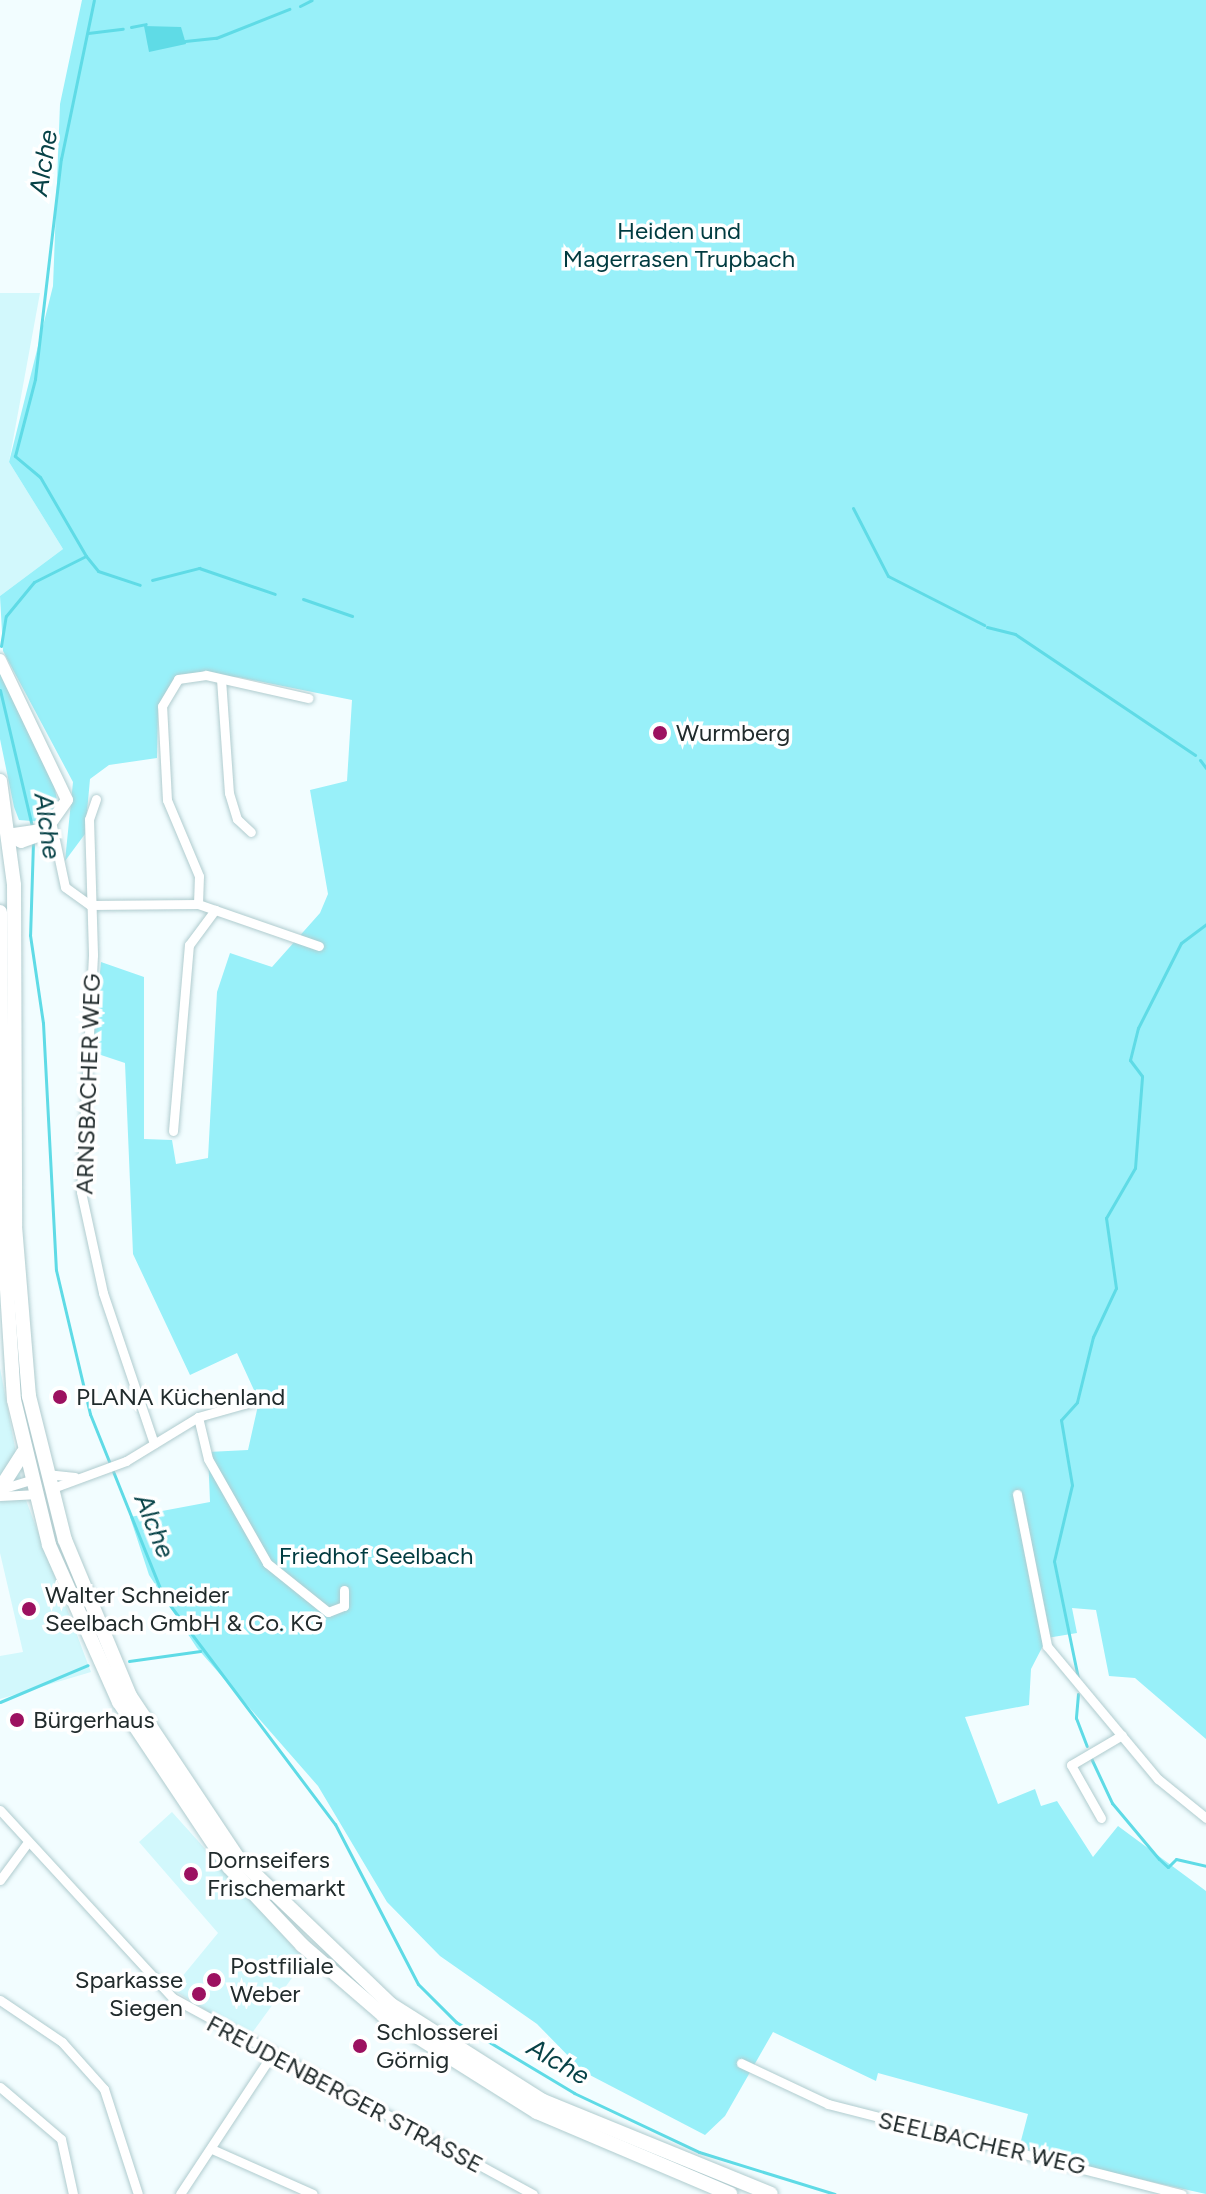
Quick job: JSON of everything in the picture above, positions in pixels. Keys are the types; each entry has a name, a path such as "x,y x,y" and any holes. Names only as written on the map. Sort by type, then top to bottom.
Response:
{"main road":[{"path":"0,781 18,1274 29,1396 48,1482 95,1621 157,1744 238,1858 311,1936 390,2004 497,2076 642,2147 771,2194"},
{"path":"0,912 4,1273 23,1452 31,1487 80,1629 146,1750 206,1839 295,1938 383,2015 492,2088 588,2138 730,2194"},
{"path":"0,1489 23,1452"},
{"path":"31,1487 48,1482"}],"street":[{"path":"0,660 66,791 46,829 65,887 90,905 198,904 319,946"},
{"path":"198,904 199,876 167,800 162,706 178,679 221,679 308,698"},
{"path":"221,679 229,793 237,819 251,832"},
{"name":"ARNSBACHER WEG","path":"96,799 89,819 90,905 81,1192 103,1293 154,1444"},
{"path":"4,836 46,829"},
{"path":"173,1131 189,945 215,910"},
{"path":"48,1482 111,1467 198,1417 258,1400"},
{"path":"198,1417 208,1459 267,1563 328,1612 344,1606 344,1590"},
{"path":"48,1482 75,1477"},
{"path":"0,1489 31,1487"},
{"path":"0,1496 31,1487"},
{"path":"1017,1494 1047,1646 1158,1779 1206,1818"},
{"path":"1101,1818 1071,1765 1122,1735"},
{"name":"FREUDENBERGER STRASSE","path":"0,1810 155,1984 271,2056 533,2194"},
{"path":"0,1880 28,1842"},
{"path":"0,2000 62,2042 99,2082 115,2110 138,2194"},
{"path":"180,2194 214,2150 271,2056"},
{"name":"SEELBACHER WEG","path":"741,2063 828,2104 1182,2194"},
{"path":"0,2087 61,2139 73,2194"},
{"path":"214,2150 313,2194"}],"shaded area":[{"path":"144,26 181,27 186,44 149,52"},
{"path":"0,293 40,293 9,462 63,549 0,596"},
{"path":"0,1368 24,1495 91,1672 0,1699 0,1656 23,1652 0,1553"},
{"path":"172,1812 305,1960 249,2037 172,1989 218,1933 139,1842"}],"green space":[{"path":"82,0 1206,0 1206,1739 1135,1678 1109,1676 1096,1610 1072,1608 1077,1633 1047,1638 1031,1669 1029,1705 965,1717 998,1804 1035,1789 1041,1806 1057,1801 1093,1857 1118,1826 1206,1891 1206,2194 1018,2152 1028,2114 878,2073 876,2081 773,2032 725,2116 705,2135 584,2072 537,2024 440,1956 387,1902 318,1786 197,1648 149,1575 130,1517 210,1502 208,1452 248,1450 259,1401 237,1353 190,1375 133,1254 125,1063 92,1052 101,962 144,977 144,1139 172,1140 176,1164 208,1158 217,992 230,953 272,967 320,913 328,894 310,790 347,781 352,700 238,677 178,675 158,711 157,758 109,765 90,779 85,834 65,861 73,782 3,651 0,596 63,549 9,462 53,286 60,104"},
{"path":"0,673 51,771 58,804 44,822 19,820 14,807 0,739"}],"waterway":[{"name":"Alche","path":"1,646 6,616 34,582 86,556 40,477 15,456 35,379 61,159 94,0"},
{"path":"300,6 312,0"},
{"path":"185,41 216,38 289,9"},
{"path":"131,27 146,24"},
{"path":"88,33 123,29"},
{"path":"853,508 888,576 984,625"},
{"path":"86,556 98,571 140,585"},
{"path":"152,580 199,568 275,594"},
{"path":"303,599 352,616"},
{"path":"987,627 1015,634 1195,755"},
{"name":"Alche","path":"0,690 32,826"},
{"path":"1200,760 1206,768"},
{"name":"Alche","path":"33,842 30,935 43,1023 56,1270 90,1414 163,1596 335,1824 418,1984 456,2022 574,2093 699,2152 835,2194"},
{"path":"1078,1678 1054,1561 1072,1485 1061,1420 1077,1402 1093,1337 1116,1288 1106,1218 1135,1168 1142,1076 1130,1060 1138,1028 1181,943 1206,924"},
{"path":"129,1661 200,1651"},
{"path":"0,1702 88,1665"},
{"path":"1078,1694 1076,1718 1087,1746"},
{"path":"1090,1756 1112,1803 1159,1859 1168,1867 1176,1859 1206,1866"}],"place":[{"name":"Wurmberg","path":"660,733"},
{"name":"PLANA Küchenland","path":"60,1397"},
{"name":"Walter Schneider Seelbach GmbH & Co. KG","path":"29,1609"},
{"name":"Bürgerhaus","path":"17,1720"},
{"name":"Dornseifers Frischemarkt","path":"191,1874"},
{"name":"Postfiliale Weber","path":"214,1980"},
{"name":"Sparkasse Siegen","path":"199,1994"},
{"name":"Schlosserei Görnig","path":"360,2046"}],"park label":[{"name":"Heiden und Magerrasen Trupbach","path":"679,245"},
{"name":"Friedhof Seelbach","path":"376,1556"}]}
